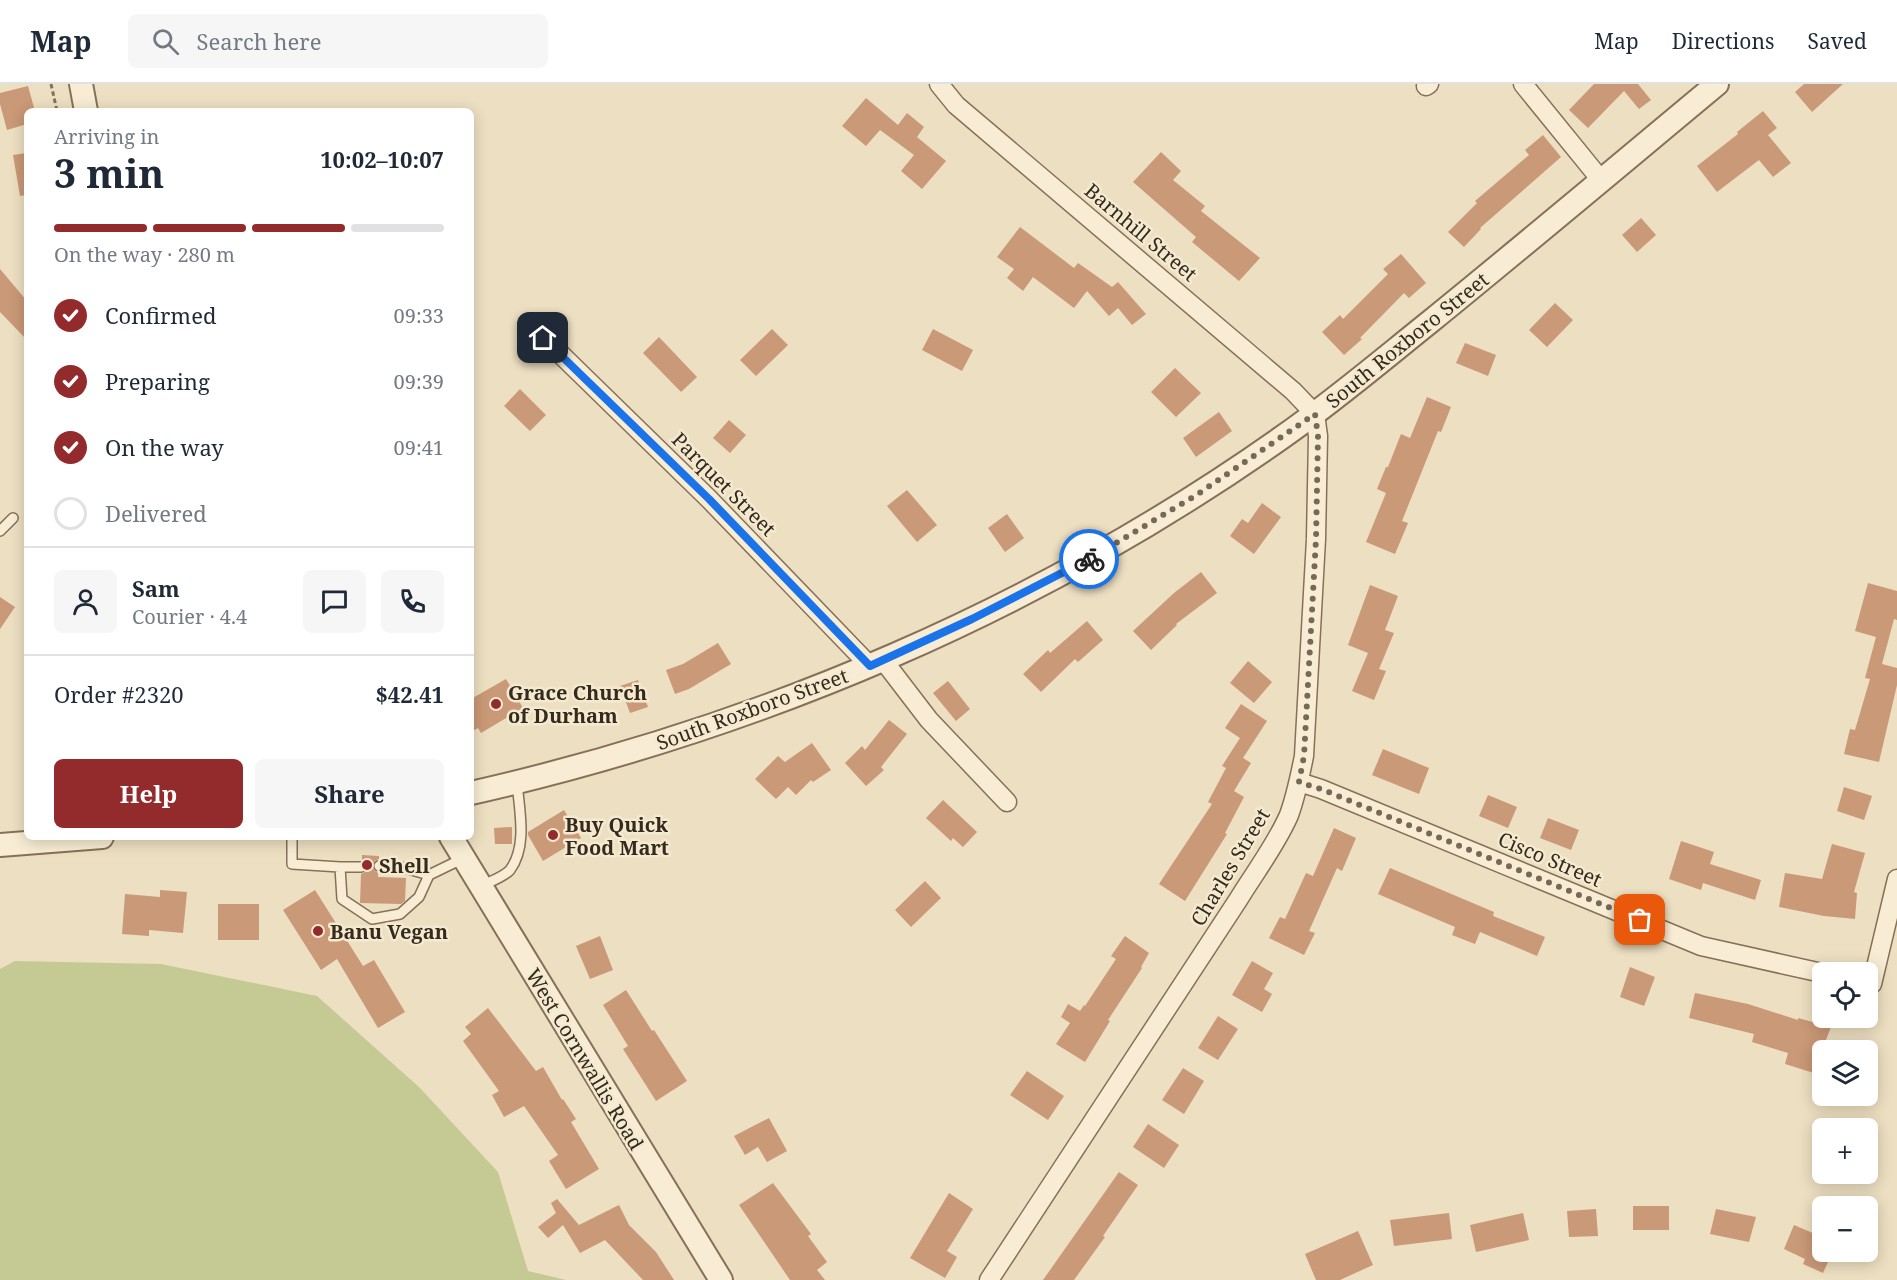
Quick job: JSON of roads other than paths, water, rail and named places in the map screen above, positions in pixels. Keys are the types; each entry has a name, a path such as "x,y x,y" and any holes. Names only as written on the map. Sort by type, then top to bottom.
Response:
{"street":[{"path":"81,84 85,108"},
{"name":"Barnhill Street","path":"939,84 956,105 1293,391 1315,414"},
{"path":"1523,84 1601,180"},
{"name":"South Roxboro Street","path":"474,792 590,764 698,731 876,663 964,623 1082,563 1203,491 1315,414 1480,282 1717,84"},
{"name":"Parquet Street","path":"543,338 876,663 1006,802"},
{"name":"Charles Street","path":"989,1280 1268,853 1288,815 1299,782 1304,756 1316,560 1318,436 1315,414"},
{"name":"Cisco Street","path":"1299,782 1331,793 1701,946 1812,972"},
{"path":"0,845 64,840"},
{"name":"West Cornwallis Road","path":"453,840 721,1280"},
{"path":"1876,962 1897,879"}],"lane":[{"path":"0,531 13,518"},
{"path":"481,886 509,871 520,847 517,782"},
{"path":"292,840 292,864 361,867"},
{"path":"340,867 342,899 372,919 400,914 419,897 429,875 464,858"},
{"path":"379,866 394,865 429,875"}],"place":[{"name":"Grace Church of Durham","path":"496,704"},
{"name":"Buy Quick Food Mart","path":"553,835"},
{"name":"Shell","path":"367,865"},
{"name":"Banu Vegan","path":"318,931"}]}
